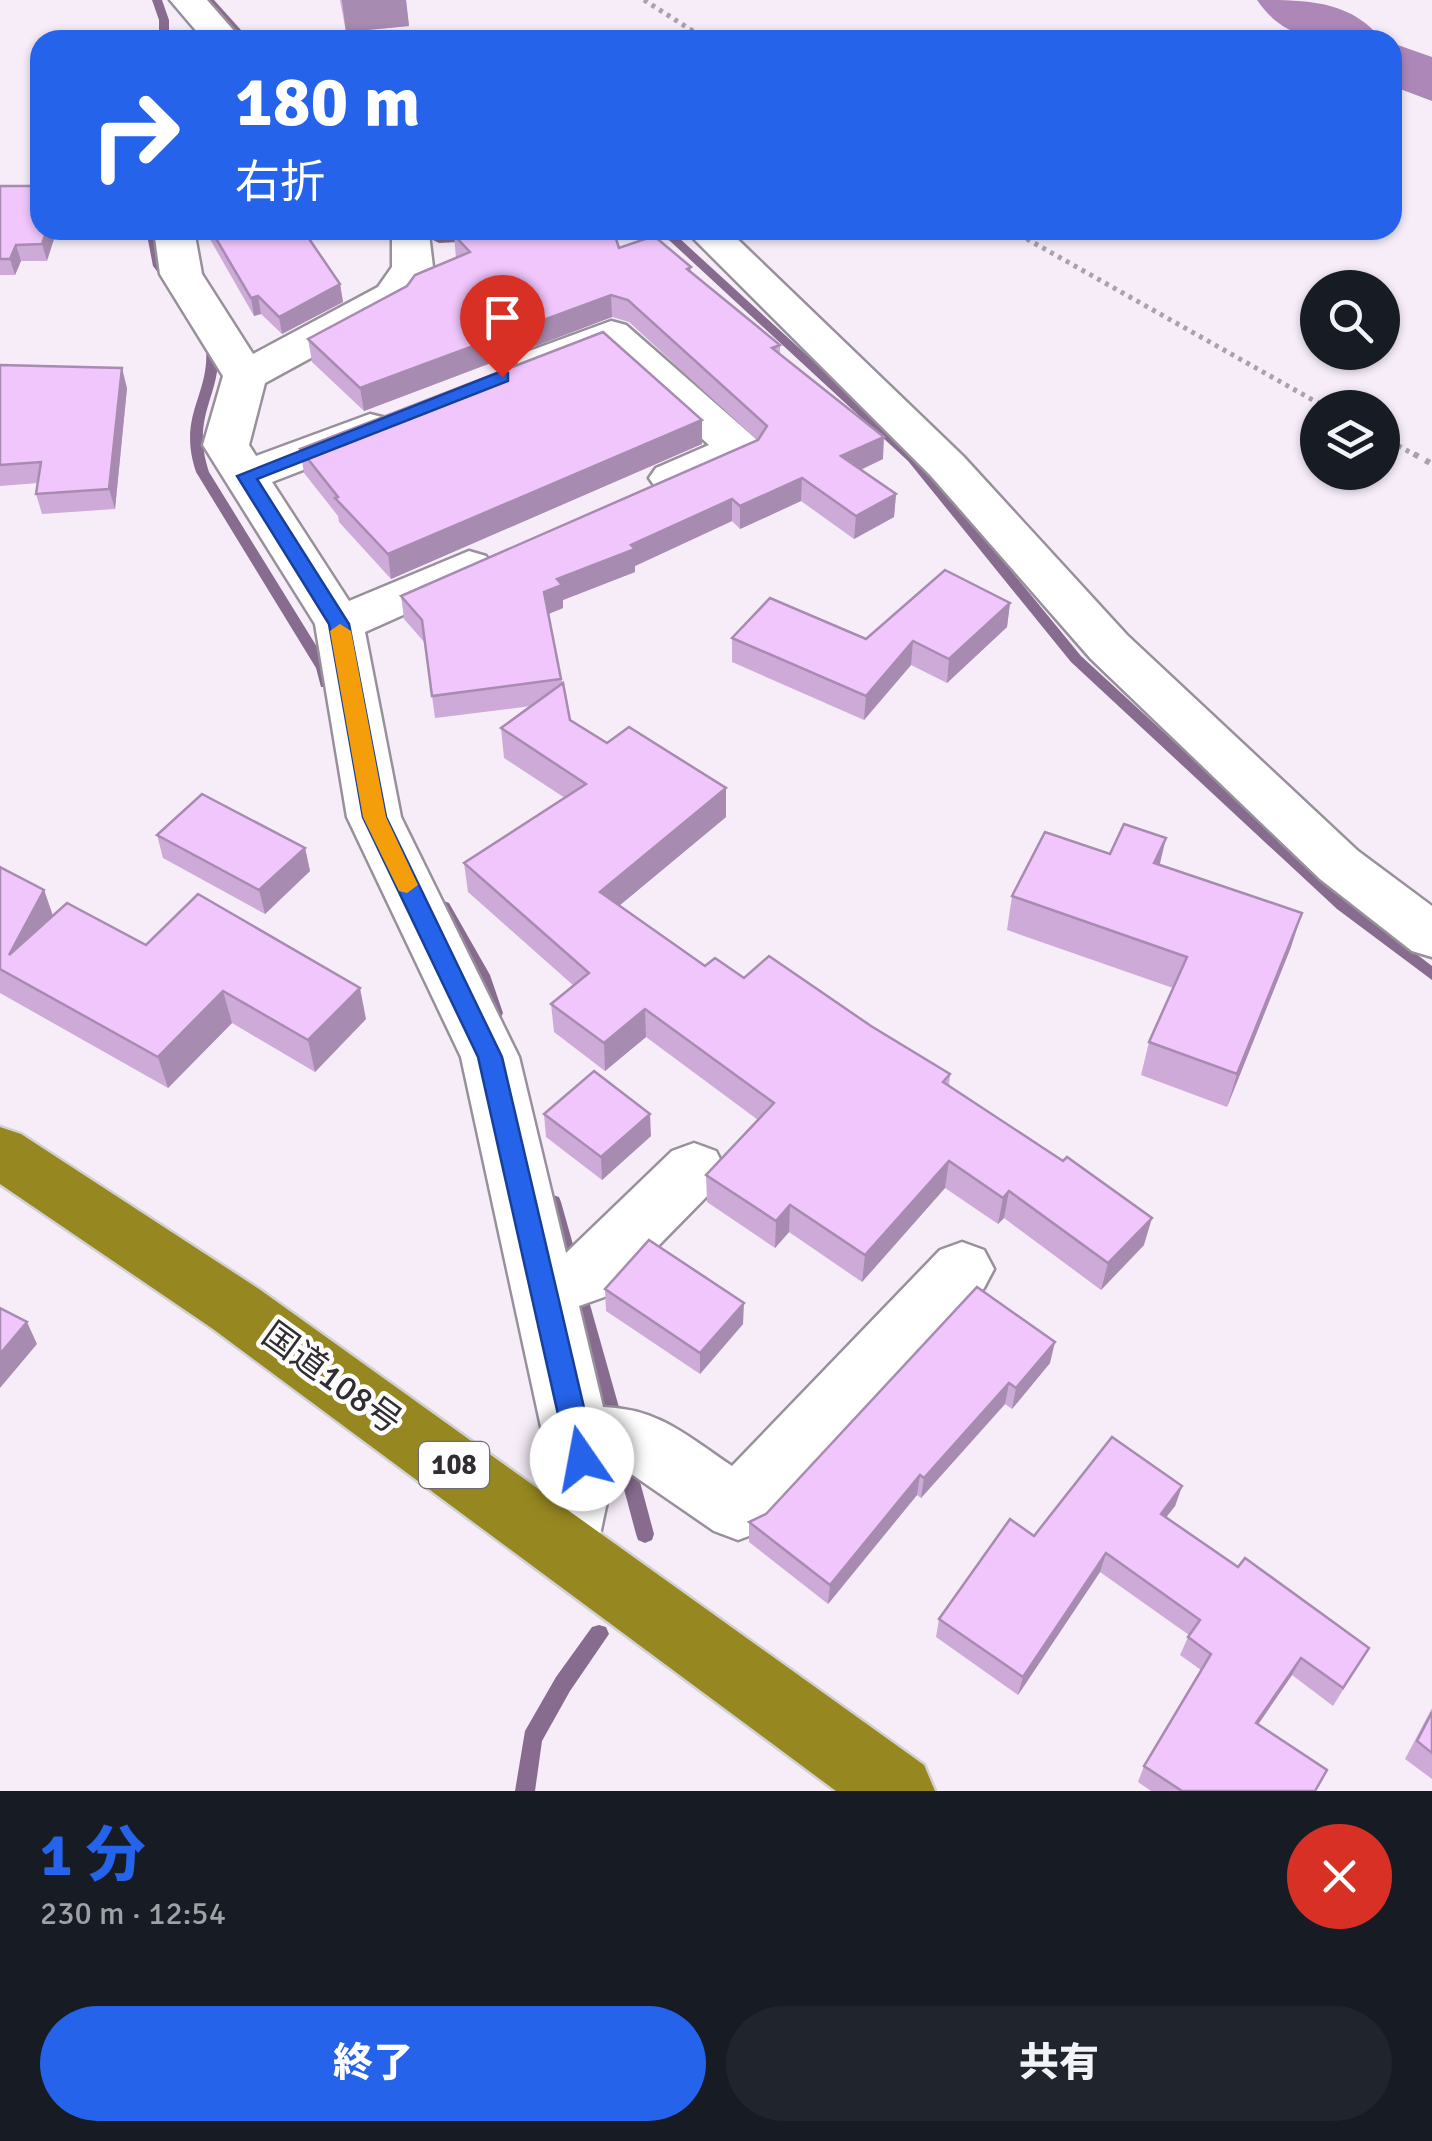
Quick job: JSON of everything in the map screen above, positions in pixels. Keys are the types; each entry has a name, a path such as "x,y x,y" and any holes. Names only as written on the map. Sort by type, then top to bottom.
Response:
{"highway":[{"name":"国道108号","path":"0,1152 236,1310 898,1791"}],"street":[{"path":"180,30 187,0"},
{"path":"187,0 215,30"},
{"path":"176,240 182,274 245,376"},
{"path":"414,240 416,259 394,296 245,376 226,445 339,624 374,817 490,1057 564,1281 605,1438 738,1508 962,1269"},
{"path":"715,240 946,466 1110,647 1338,865 1432,936"},
{"path":"502,377 611,334 740,449 630,496"},
{"path":"246,476 410,412"},
{"path":"339,624 503,552"},
{"path":"564,1281 694,1170"},
{"path":"563,1544 582,1459 605,1438"}],"path":[{"path":"644,0 691,30"},
{"path":"1028,240 1300,394"},
{"path":"1400,447 1432,464"}],"building":[{"path":"0,186 30,186 30,240 43,240 42,244 16,245 10,259 0,259"},
{"path":"217,240 310,240 340,284 279,317 258,296 251,298"},
{"path":"459,240 616,240 619,248 642,240 659,240 691,267 687,269 780,345 772,348 884,437 841,456 896,494 856,516 802,478 740,506 732,499 631,545 635,549 557,579 562,585 544,592 561,679 432,696 422,620 401,596 758,440 767,426 628,300 611,295 360,388 308,339 407,286 415,275 470,252"},
{"path":"603,332 702,420 388,554 335,498 338,497 300,449"},
{"path":"0,365 122,368 109,489 36,494 41,462 0,465"},
{"path":"945,570 1010,603 949,659 913,641 866,696 732,638 770,598 866,639"},
{"path":"563,683 570,720 607,743 629,727 726,788 600,892 705,966 715,958 744,978 769,956 950,1074 943,1082 1063,1161 1067,1157 1152,1218 1108,1263 1009,1191 1003,1198 949,1161 865,1255 790,1205 776,1221 706,1175 774,1103 645,1009 604,1043 551,1004 589,973 464,863 586,784 501,728"},
{"path":"202,794 305,848 259,890 157,835"},
{"path":"1124,824 1166,838 1154,863 1302,913 1237,1074 1149,1042 1187,957 1012,896 1045,832 1110,854"},
{"path":"0,867 44,890 9,955 67,903 146,945 198,894 360,988 308,1040 223,991 158,1057 0,969"},
{"path":"594,1071 650,1114 601,1157 544,1114"},
{"path":"649,1240 744,1303 700,1353 605,1289"},
{"path":"977,1287 1055,1342 1016,1388 1009,1383 924,1478 920,1475 830,1585 749,1522 766,1514"},
{"path":"0,1308 27,1322 0,1354"},
{"path":"1112,1437 1182,1486 1161,1514 1238,1567 1245,1558 1369,1648 1343,1688 1301,1658 1256,1723 1327,1770 1315,1791 1182,1791 1144,1766 1211,1654 1188,1637 1200,1620 1106,1553 1023,1677 939,1619 1010,1519 1034,1536"},
{"path":"1432,1712 1432,1753 1417,1741"}],"waterway":[{"path":"157,0 164,30"},
{"path":"209,0 236,30"},
{"path":"1287,0 1336,30"},
{"path":"1402,66 1432,82"},
{"path":"154,240 159,266 170,281"},
{"path":"675,240 912,458 1076,659 1342,905 1432,974"},
{"path":"212,347 212,367 195,431 200,466 323,668 326,684"},
{"path":"444,907 482,975 495,1013"},
{"path":"553,1202 615,1425"},
{"path":"623,1452 645,1534"},
{"path":"525,1791 532,1738 563,1684 599,1634"}],"slow traffic":[{"path":"340,631 374,817 407,885"}],"route":[{"path":"502,377 246,476 339,624 374,817 490,1057 582,1459"}]}
